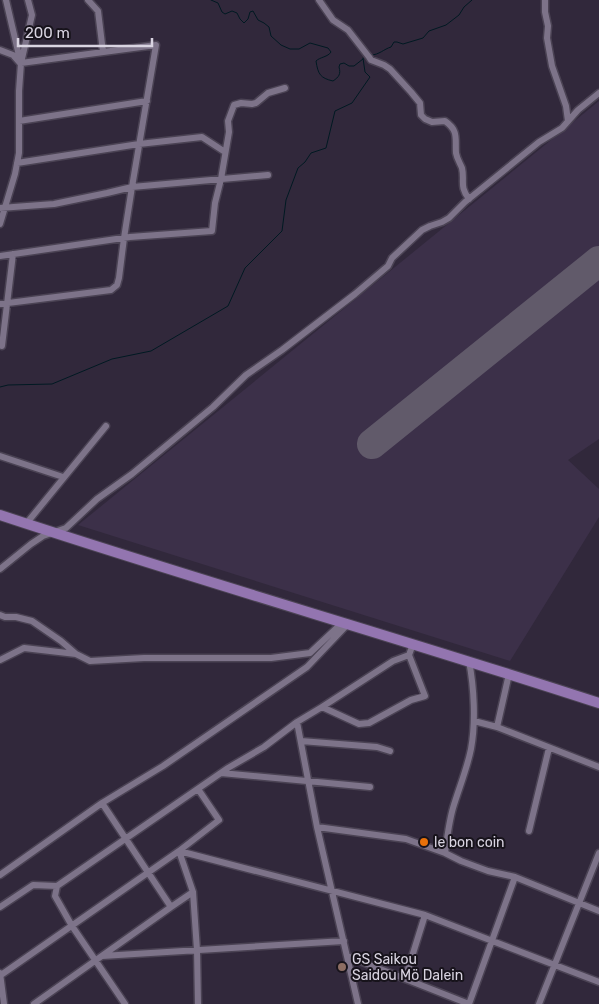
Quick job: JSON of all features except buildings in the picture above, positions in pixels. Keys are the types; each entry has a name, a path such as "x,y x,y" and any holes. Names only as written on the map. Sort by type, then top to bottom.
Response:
{"highway":[{"path":"0,515 599,703"}],"street":[{"path":"6,0 21,63"},
{"path":"0,224 3,208 18,162 21,63 32,15 28,0"},
{"path":"88,0 98,11 103,52"},
{"path":"319,0 333,20 348,30 368,56 390,69 412,92 420,104 421,115 425,119 432,122 444,121 453,129 456,138 456,155 462,169 462,184 469,199"},
{"path":"545,0 548,26 547,38 552,66 566,106 568,121"},
{"path":"3,303 111,290 117,285 156,45 21,63"},
{"path":"0,50 13,55 21,63"},
{"path":"0,256 124,238 212,231 215,204 229,132 228,121 234,105 256,103 268,93 285,88"},
{"path":"0,569 43,536 66,528 97,499 132,474 213,407 246,375 355,294 388,266 392,258 422,230 449,218 469,199 539,142 562,128 578,110 599,93"},
{"path":"19,122 147,101"},
{"path":"18,162 139,144 202,137 225,152"},
{"path":"3,208 54,204 132,187 268,175"},
{"path":"2,346 3,303 13,254"},
{"path":"26,524 106,426"},
{"path":"0,456 63,478"},
{"path":"0,615 5,618 16,617 32,621 76,654 90,661 144,658 271,658 310,653 346,623"},
{"path":"0,875 102,803 163,766 307,667 346,623"},
{"path":"322,707 359,724 369,723 411,700 425,696 409,655 413,644"},
{"path":"0,660 24,648 76,654"},
{"path":"0,907 33,885 57,886 221,773 264,747 297,722 394,661 409,655"},
{"path":"445,853 454,808 471,749 474,721 472,678 469,661"},
{"path":"496,727 509,674"},
{"path":"474,721 496,727 599,767"},
{"path":"297,722 317,827 358,1004"},
{"path":"301,741 377,747 390,751"},
{"path":"529,831 549,748"},
{"path":"221,773 370,787"},
{"path":"2,1003 0,974 72,926 219,820 198,789"},
{"path":"102,803 171,906"},
{"path":"317,827 406,839 488,871 515,878 599,911"},
{"path":"179,850 425,915 599,982"},
{"path":"179,850 193,892 198,1004"},
{"path":"539,1004 599,853"},
{"path":"347,956 469,1004 515,878"},
{"path":"57,886 55,896 72,926 125,1004"},
{"path":"34,1004 193,892"},
{"path":"406,979 425,915"},
{"path":"102,956 344,941"}],"shaded area":[{"path":"599,101 599,439 568,460 599,489 599,517 510,661 78,525"}],"waterway":[{"path":"211,0 218,3 225,14 232,11 237,13 244,23 248,19 250,12 253,11 258,20 269,27 271,36 281,45 290,49 299,49 310,43 328,48 331,52 330,54 316,61 320,75 329,80 333,81 338,77 340,64 344,63 354,66 363,59"},
{"path":"371,55 391,47 394,42 403,44 423,38 429,31 446,25 459,15 472,0"},
{"path":"0,387 8,385 52,384 112,359 151,351 228,306 245,268 282,231 286,200 298,168 311,153 326,148 335,111 352,103 370,77 365,72 363,58"}],"runway":[{"path":"372,444 599,261"}],"place":[{"name":"le bon coin","path":"424,842"},
{"name":"GS Saikou Saidou Mö Dalein","path":"342,967"}]}
